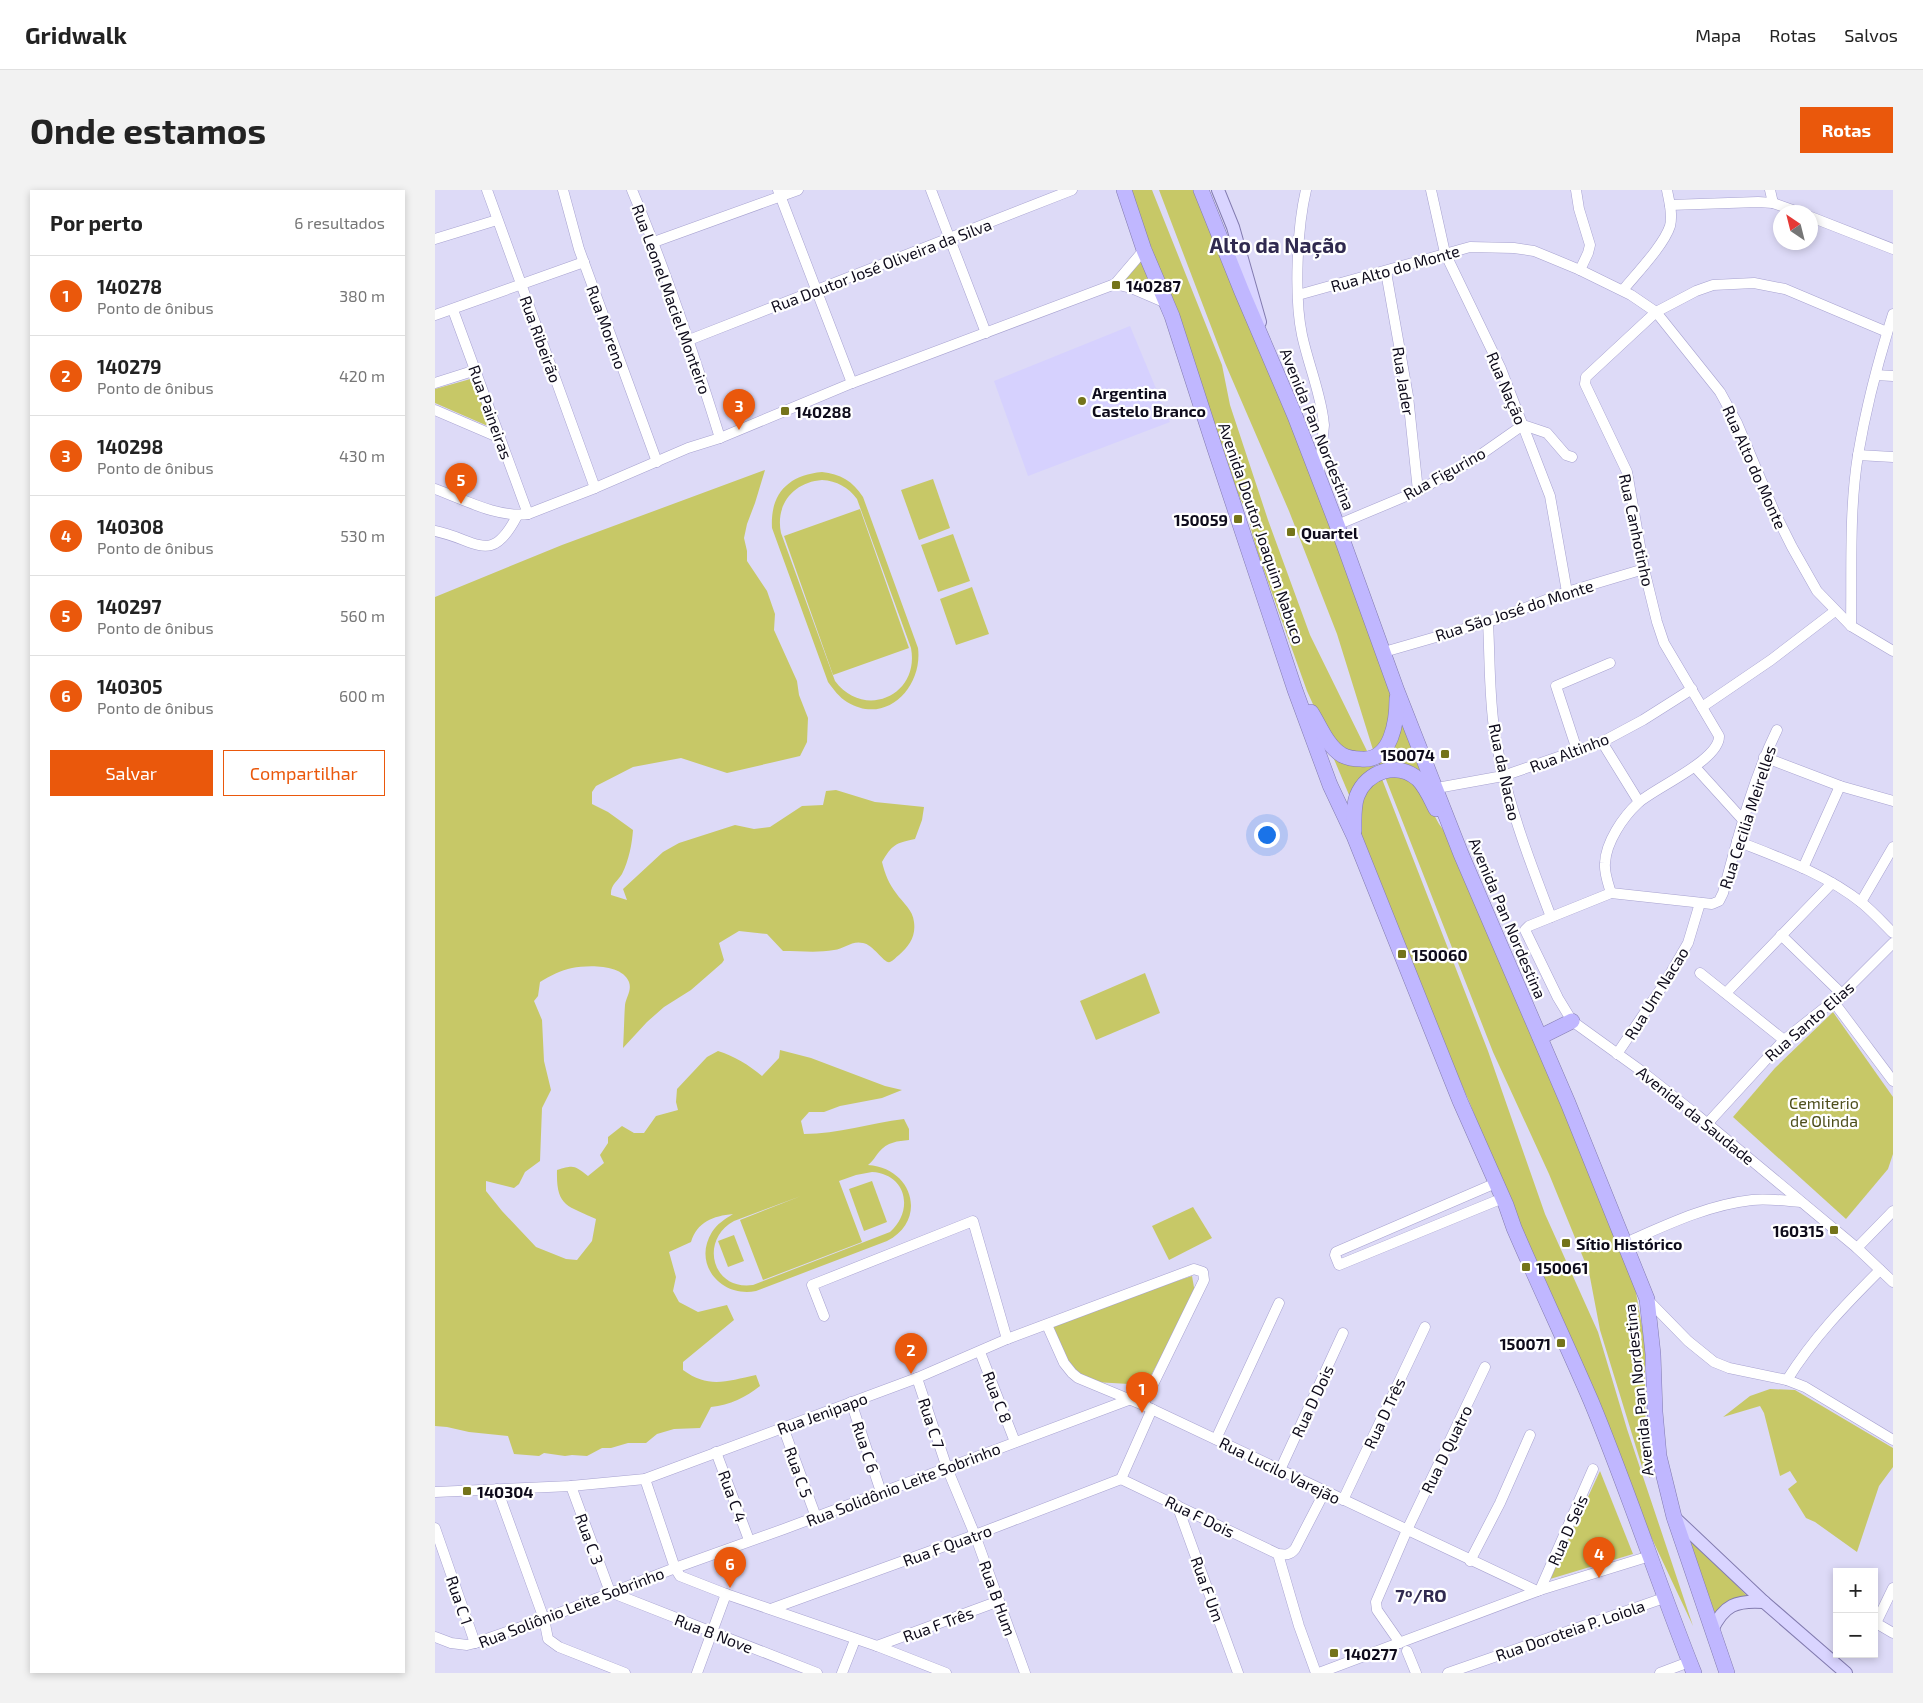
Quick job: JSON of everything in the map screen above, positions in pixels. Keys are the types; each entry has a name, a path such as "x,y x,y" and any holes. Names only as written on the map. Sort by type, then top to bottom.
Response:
{"highway":[{"name":"Avenida Doutor Joaquim Nabuco","path":"1124,190 1144,250 1172,316 1295,688"},
{"name":"Avenida Pan Nordestina","path":"1203,195 1295,416 1337,524 1397,691 1437,788 1461,854 1540,1037 1647,1299 1653,1354 1659,1456 1674,1517 1727,1673"},
{"name":"Avenida Pan Nordestina","path":"1295,688 1330,785 1354,836 1460,1101 1591,1401 1691,1668"},
{"path":"1295,688 1335,749 1343,756 1365,760 1373,758 1381,752 1389,740 1395,726 1397,691"},
{"path":"1354,836 1355,804 1363,786 1372,776 1379,772 1401,770 1410,773 1419,780 1461,854"},
{"path":"1540,1037 1572,1021"}],"main road":[{"path":"1218,190 1233,227"},
{"path":"1226,190 1233,227 1268,351"},
{"path":"1674,1517 1764,1602 1846,1673"},
{"path":"1713,1630 1723,1612 1736,1603 1764,1602"}],"street":[{"name":"Rua Ribeirão","path":"487,190 595,488"},
{"name":"Rua Moreno","path":"563,190 583,262 657,462"},
{"name":"Rua Leonel Maciel Monteiro","path":"632,190 654,242 689,340 720,438"},
{"path":"654,242 779,194 798,190"},
{"path":"931,190 986,333"},
{"name":"Rua Doutor José Oliveira da Silva","path":"689,340 1072,190"},
{"path":"1306,190 1300,243 1298,296 1302,333 1324,425 1319,478"},
{"path":"1576,190 1579,209 1590,245 1580,270"},
{"path":"1623,290 1665,236 1670,226 1670,205 1667,190"},
{"path":"1771,190 1773,203"},
{"name":"Rua Nação","path":"1435,191 1445,253 1501,369 1552,505 1567,592"},
{"path":"779,194 852,383"},
{"path":"1670,205 1773,203 1779,205"},
{"path":"435,239 497,220"},
{"path":"1818,220 1893,249"},
{"name":"Rua Alto do Monte","path":"1298,296 1470,247 1514,248 1534,251 1623,290 1656,312 1720,392 1729,407 1792,547 1817,591 1851,626 1893,651"},
{"path":"435,489 486,508 517,516 528,514 595,488 688,448 720,438 852,383 1115,284 1144,250"},
{"path":"435,316 583,262"},
{"name":"Rua Jader","path":"1386,272 1408,396 1418,491"},
{"name":"Rua Canhotinho","path":"1611,893 1606,875 1607,850 1627,815 1639,802 1695,767 1707,757 1720,740 1664,643 1657,622 1645,569 1627,472 1585,384 1585,380 1590,373 1656,312 1704,287 1754,283 1785,289 1887,332"},
{"path":"1115,284 1131,288 1166,304"},
{"name":"Rua Paineiras","path":"453,310 528,514"},
{"path":"1851,626 1853,511 1858,455 1877,370 1893,314"},
{"path":"435,383 476,370"},
{"path":"1877,370 1893,376"},
{"path":"435,410 500,438"},
{"path":"1523,425 1547,433 1566,455 1572,457"},
{"name":"Rua Figurino","path":"1337,524 1418,491 1473,460 1523,425"},
{"path":"1858,455 1893,456"},
{"path":"435,531 452,534 482,546 490,546 497,544 509,532 517,516"},
{"name":"Rua São José do Monte","path":"1384,652 1488,622 1567,592 1645,569"},
{"path":"1702,707 1771,660 1835,611"},
{"name":"Rua da Nacao","path":"1488,622 1493,715 1503,776 1519,834 1551,917"},
{"path":"1577,750 1556,686 1610,663"},
{"name":"Rua Altinho","path":"1437,788 1503,776 1602,742 1643,720 1692,689"},
{"name":"Rua Cecilia Meirelles","path":"1700,903 1717,903 1723,893 1743,820 1764,758 1777,730"},
{"path":"1602,742 1639,802"},
{"path":"1764,758 1840,786 1893,801"},
{"path":"1695,767 1743,820"},
{"path":"1803,868 1840,786"},
{"path":"1737,841 1803,868 1832,883 1861,902 1893,933"},
{"path":"1861,902 1893,846"},
{"path":"1726,993 1832,883"},
{"path":"1551,917 1611,893 1700,903"},
{"name":"Rua Um Nacao","path":"1617,1054 1665,982 1688,943 1700,903"},
{"name":"Avenida da Saudade","path":"1551,917 1529,926 1525,930 1558,998 1572,1021 1707,1124 1857,1248 1893,1282"},
{"path":"1781,935 1842,994"},
{"name":"Rua Santo Elias","path":"1707,1124 1784,1040 1842,994 1891,950"},
{"path":"1700,973 1784,1040"},
{"path":"1833,1001 1893,1081"},
{"path":"1496,1183 1336,1252 1335,1255 1339,1265 1503,1198"},
{"path":"1625,1243 1681,1218 1722,1205 1753,1200 1802,1202"},
{"path":"1857,1248 1893,1212"},
{"path":"824,1316 812,1285 973,1221 1007,1339"},
{"name":"Rua Jenipapo","path":"435,1492 571,1486 645,1479 917,1378 981,1352 1007,1339 1194,1269 1203,1272 1204,1280 1147,1407"},
{"path":"1787,1380 1817,1337 1839,1310 1880,1270"},
{"path":"1647,1299 1688,1341 1714,1362 1729,1368 1787,1380 1805,1388 1893,1440"},
{"path":"1216,1439 1279,1303"},
{"name":"Rua Lucilo Varejão","path":"1047,1325 1063,1363 1078,1378 1131,1399 1470,1561 1539,1591"},
{"name":"Rua D Três","path":"1343,1500 1425,1327"},
{"name":"Rua D Dois","path":"1280,1470 1343,1333"},
{"name":"Rua C 8","path":"981,1352 1015,1442"},
{"name":"Rua D Quatro","path":"1400,1643 1377,1610 1375,1604 1407,1530 1485,1368"},
{"name":"Rua C 7","path":"917,1378 947,1468"},
{"name":"Rua Solidônio Leite Sobrinho","path":"675,1568 1131,1399"},
{"name":"Rua C 6","path":"851,1402 881,1492"},
{"path":"1121,1479 1147,1407"},
{"name":"Rua C 5","path":"783,1427 816,1517"},
{"path":"1470,1561 1500,1503 1530,1435"},
{"name":"Rua C 4","path":"716,1452 749,1540"},
{"name":"Rua B Hum","path":"947,1468 975,1535 1025,1673"},
{"name":"Rua D Seis","path":"1539,1591 1593,1469"},
{"path":"645,1479 675,1568 680,1576 855,1640 877,1646 946,1673"},
{"name":"Rua F Dois","path":"1121,1479 1278,1554"},
{"name":"Rua F Quatro","path":"771,1609 975,1535 1121,1479"},
{"name":"Rua C 3","path":"571,1486 610,1592"},
{"path":"497,1489 544,1619 548,1638 553,1644 625,1673"},
{"path":"1325,1491 1295,1549 1289,1554 1278,1554 1299,1626 1317,1673 1341,1670 1400,1643 1539,1591 1650,1556"},
{"name":"Rua F Um","path":"1177,1505 1238,1673"},
{"name":"Rua C 1","path":"435,1528 471,1644"},
{"name":"Rua Soliônio Leite Sobrinho","path":"471,1644 544,1619 675,1568"},
{"path":"1893,1588 1876,1623 1893,1633"},
{"name":"Rua B Nove","path":"610,1592 817,1673"},
{"path":"697,1673 726,1594"},
{"name":"Rua Doroteia P. Loiola","path":"1447,1673 1664,1598"},
{"name":"Rua F Três","path":"877,1646 999,1601"},
{"path":"435,1637 451,1643 471,1644"},
{"path":"842,1673 855,1640"},
{"path":"1407,1652 1416,1673"},
{"path":"917,1673 921,1663"},
{"path":"1660,1673 1691,1668"}],"shaded area":[{"name":"Argentina Castelo Branco","path":"1130,326 1170,422 1028,476 994,381"}],"green space":[{"path":"1129,190 1152,190 1222,365 1230,405 1268,520 1310,635 1368,753 1357,756 1336,744 1322,724 1307,691 1257,551 1247,514 1225,464 1170,300"},
{"path":"1159,190 1193,190 1259,340 1394,692 1393,725 1374,753 1337,634 1289,511 1225,363"},
{"path":"1144,253 1166,303 1120,282"},
{"path":"474,378 490,427 435,403 435,389"},
{"path":"765,470 744,538 747,561 767,591 775,614 774,630 797,681 799,695 808,718 807,742 800,756 727,773 681,758 633,767 596,786 592,792 592,804 608,812 633,830 627,863 613,886 611,895 627,900 623,889 663,852 679,843 735,825 754,829 770,827 802,806 823,805 826,791 836,790 875,802 924,807 922,820 915,839 895,846 882,862 889,882 910,910 914,922 914,932 909,945 890,962 885,960 867,944 859,942 828,951 783,951 767,934 739,931 719,943 724,960 722,963 691,990 664,1007 623,1048 625,1005 630,988 625,976 612,969 587,966 564,970 540,982 538,996 534,1001 542,1020 544,1061 551,1090 542,1108 540,1161 525,1172 519,1184 514,1188 486,1181 486,1191 536,1247 566,1259 577,1260 592,1241 596,1219 571,1207 561,1198 557,1182 557,1170 574,1167 588,1176 604,1163 600,1155 608,1143 608,1137 622,1126 634,1133 644,1133 656,1116 678,1110 676,1102 677,1089 707,1057 718,1051 741,1061 762,1076 779,1058 780,1050 811,1058 885,1086 902,1090 882,1098 840,1106 824,1112 809,1112 801,1121 804,1134 817,1134 904,1119 909,1129 909,1140 889,1144 868,1165 883,1168 896,1175 905,1185 910,1196 911,1209 908,1221 900,1232 887,1241 756,1291 743,1292 721,1284 708,1267 706,1256 707,1244 712,1232 719,1224 733,1214 719,1216 707,1221 697,1229 691,1242 669,1252 676,1277 673,1291 679,1302 698,1312 727,1305 734,1320 683,1362 683,1370 701,1380 710,1382 727,1381 756,1375 760,1386 737,1400 711,1407 700,1428 674,1429 657,1434 646,1443 628,1443 611,1448 602,1448 587,1456 565,1456 544,1453 539,1456 514,1454 508,1436 435,1426 435,597 562,545","holes":["872,1172 884,1174 893,1179 899,1186 904,1204 898,1223 890,1232 753,1285 739,1285 728,1280 720,1272 715,1262 714,1251 716,1240 723,1229 734,1221 801,1196 740,1220 763,1280 862,1242 839,1181"]},
{"path":"822,472 835,474 855,487 863,497 918,648 918,663 908,689 899,699 888,706 875,709 861,708 844,700 828,682 772,528 774,505 783,488 800,477","holes":["822,480 842,485 857,499 911,648 912,665 907,679 899,690 887,697 874,700 860,699 847,693 835,681 781,533 781,513 789,496 803,485"]},
{"path":"933,479 950,528 919,540 901,490"},
{"path":"860,509 909,648 833,675 784,536"},
{"path":"953,534 970,581 938,592 921,545"},
{"path":"972,587 989,634 956,645 940,599"},
{"path":"1401,716 1430,789 1380,769 1378,759"},
{"path":"1331,752 1372,761 1375,770 1352,802"},
{"path":"1400,774 1416,785 1439,824 1461,854 1548,1075 1633,1276 1645,1343 1645,1412 1650,1478 1643,1470 1600,1330 1589,1272 1549,1174 1493,1052 1385,777"},
{"path":"1382,779 1488,1051 1545,1214 1598,1332 1627,1429 1693,1626 1639,1511 1532,1260 1469,1101 1419,990 1359,837 1363,786"},
{"path":"1145,973 1160,1013 1096,1040 1080,1001"},
{"name":"Cemiterio de Olinda","path":"1833,1012 1893,1097 1893,1154 1888,1169 1846,1219 1733,1117 1775,1068"},
{"path":"872,1181 887,1222 864,1231 849,1189"},
{"path":"1193,1207 1212,1238 1169,1260 1152,1226"},
{"path":"734,1235 744,1261 728,1267 718,1241"},
{"path":"1192,1276 1195,1293 1146,1385 1078,1381 1048,1323"},
{"path":"1770,1389 1795,1390 1893,1448 1893,1467 1879,1486 1857,1552 1815,1522 1806,1518 1788,1489 1797,1482 1790,1471 1780,1476 1764,1413 1760,1406 1723,1417 1750,1396"},
{"path":"1600,1471 1633,1554 1550,1579"},
{"path":"1686,1533 1752,1601 1712,1620"}],"place":[{"name":"140287","path":"1116,285"},
{"name":"Argentina Castelo Branco","path":"1082,401"},
{"name":"140288","path":"785,411"},
{"name":"140298","path":"739,430"},
{"name":"140297","path":"461,504"},
{"name":"150059","path":"1238,519"},
{"name":"Quartel","path":"1291,532"},
{"name":"150074","path":"1445,754"},
{"name":"150060","path":"1402,954"},
{"name":"160315","path":"1834,1230"},
{"name":"Sítio Histórico","path":"1566,1243"},
{"name":"150061","path":"1526,1267"},
{"name":"150071","path":"1561,1343"},
{"name":"140279","path":"911,1374"},
{"name":"140278","path":"1142,1413"},
{"name":"140304","path":"467,1491"},
{"name":"140308","path":"1599,1578"},
{"name":"140305","path":"730,1588"},
{"name":"140277","path":"1334,1653"}],"district":[{"name":"Alto da Nação","path":"1278,244"},
{"name":"7º/RO","path":"1421,1595"}]}
